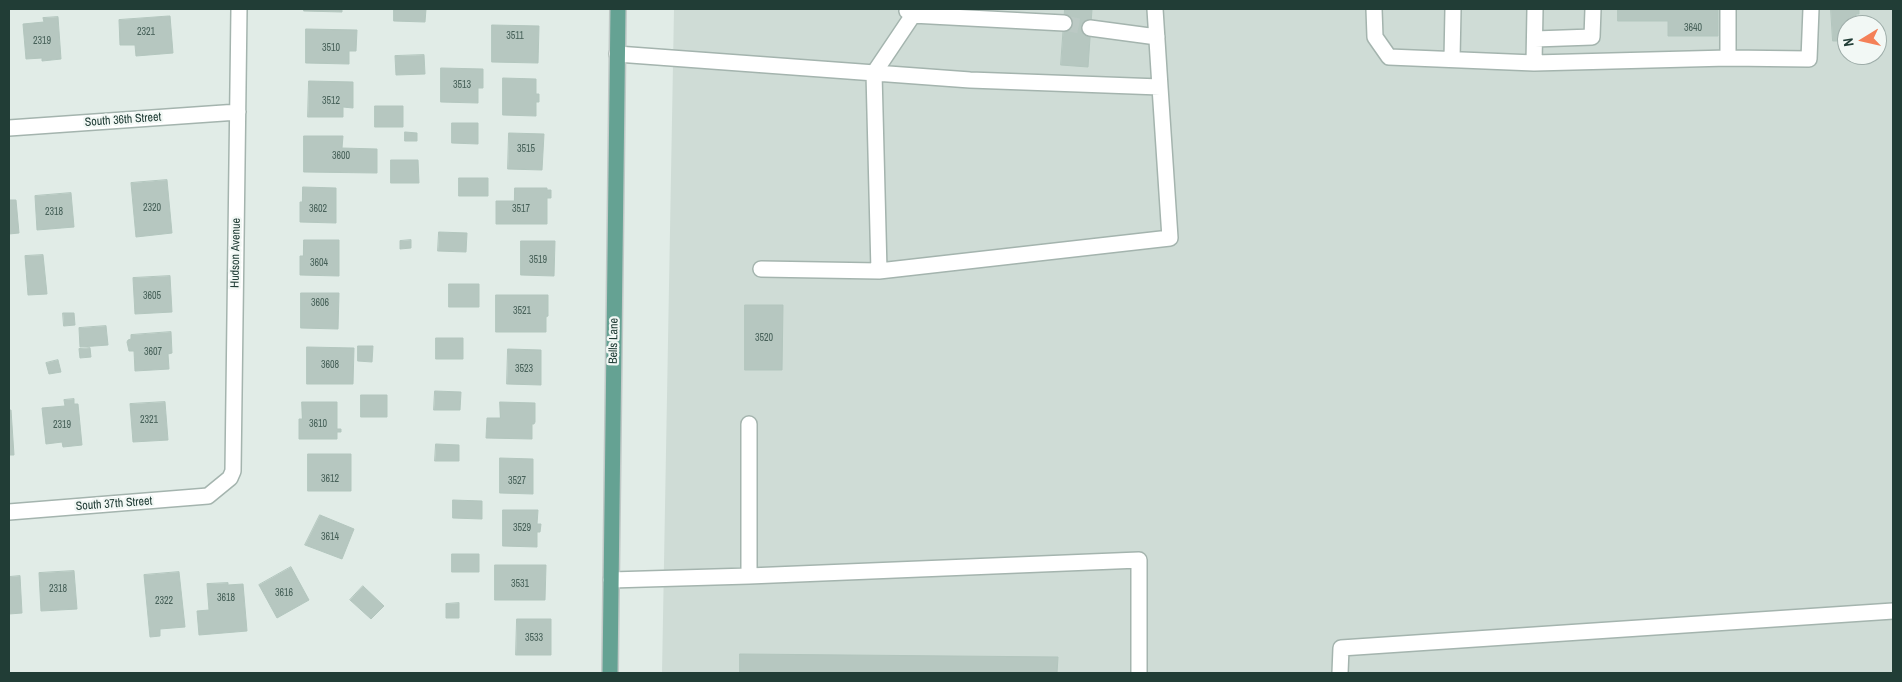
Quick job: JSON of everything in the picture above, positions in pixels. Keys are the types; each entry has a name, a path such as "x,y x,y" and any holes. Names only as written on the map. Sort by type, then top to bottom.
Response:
{"main road":[{"name":"Bells Lane","path":"610,673 618,9"}],"street":[{"name":"Hudson Avenue","path":"216,490 230,478 233,471 239,9"},
{"path":"761,269 879,271 1170,238 1156,9"},
{"path":"1374,9 1374,37 1389,57 1534,63 1728,58 1809,60 1811,9"},
{"path":"1452,59 1453,9"},
{"path":"1534,63 1535,9"},
{"path":"1535,39 1592,38 1593,9"},
{"path":"1728,9 1728,58"},
{"path":"879,271 874,73 911,11 1064,23"},
{"path":"1090,28 1157,37"},
{"path":"617,54 970,80 1160,87"},
{"name":"South 36th Street","path":"9,128 238,112"},
{"path":"749,424 749,576"},
{"name":"South 37th Street","path":"9,512 182,500 208,496 216,490"},
{"path":"610,580 1139,560 1139,673"},
{"path":"1340,673 1341,648 1893,611"}],"shaded area":[{"path":"674,9 1893,9 1893,673 662,673"}],"building":[{"path":"304,9 342,9 342,12 304,11"},
{"path":"394,9 426,9 425,22 394,21"},
{"path":"1065,9 1092,9 1088,67 1061,65"},
{"path":"1618,9 1718,9 1718,36 1668,36 1668,21 1618,21"},
{"path":"1831,9 1859,9 1859,14 1856,15 1837,15 1837,41 1833,41"},
{"path":"170,16 173,53 136,56 135,45 120,45 119,20"},
{"path":"58,17 61,59 42,61 42,58 26,59 23,24 44,22 43,18"},
{"path":"492,25 539,26 538,63 492,62"},
{"path":"306,29 357,30 356,51 349,51 349,64 306,63"},
{"path":"424,55 425,74 396,75 395,56"},
{"path":"441,68 483,69 483,88 478,88 478,103 441,102"},
{"path":"503,78 536,79 536,94 539,94 539,102 536,102 536,116 503,115"},
{"path":"309,81 353,82 353,108 343,107 343,117 308,117"},
{"path":"375,106 403,106 403,127 375,127"},
{"path":"452,123 478,123 478,144 452,143"},
{"path":"405,132 417,133 417,141 405,141"},
{"path":"509,133 544,134 542,170 508,169"},
{"path":"304,136 343,136 342,148 377,149 377,173 304,172"},
{"path":"391,160 418,160 419,183 391,183"},
{"path":"459,178 488,178 488,196 459,196"},
{"path":"167,180 172,233 136,237 131,183"},
{"path":"303,187 336,188 336,223 300,222 300,202 302,202"},
{"path":"515,188 547,188 547,190 551,190 551,198 547,198 547,224 496,224 496,201 514,201"},
{"path":"71,193 74,227 37,230 35,196"},
{"path":"9,200 16,200 19,233 9,234"},
{"path":"439,232 467,233 466,252 438,251"},
{"path":"304,240 339,240 339,276 300,275 300,256 303,256"},
{"path":"411,240 411,248 400,249 400,241"},
{"path":"521,241 555,241 554,276 521,275"},
{"path":"43,255 47,294 28,295 25,256"},
{"path":"170,276 172,312 135,314 133,278"},
{"path":"449,284 479,284 479,307 449,307"},
{"path":"301,293 339,293 338,329 301,328"},
{"path":"496,295 548,295 546,332 496,332"},
{"path":"745,305 783,305 782,370 745,370"},
{"path":"63,313 74,313 75,325 64,326"},
{"path":"106,326 108,345 80,347 79,328"},
{"path":"171,332 172,353 168,354 169,369 135,371 134,351 129,351 127,342 131,339 131,335"},
{"path":"436,338 463,338 463,359 436,359"},
{"path":"358,346 373,346 372,362 358,361"},
{"path":"307,347 354,348 353,384 307,384"},
{"path":"90,348 91,357 80,358 79,349"},
{"path":"508,349 541,350 541,385 507,384"},
{"path":"58,360 61,372 49,374 46,363"},
{"path":"435,391 461,392 460,410 434,410"},
{"path":"361,395 387,395 387,417 361,417"},
{"path":"74,399 74,404 78,404 82,445 63,447 62,442 46,444 42,408 65,406 64,400"},
{"path":"165,402 168,440 133,442 130,404"},
{"path":"302,402 337,402 337,429 341,429 341,432 337,432 337,439 299,439 299,419 302,419"},
{"path":"500,402 535,403 535,422 532,424 532,439 486,438 487,418 500,418"},
{"path":"9,410 11,410 14,455 9,455"},
{"path":"436,444 459,445 459,461 435,461"},
{"path":"308,454 351,454 351,491 308,491"},
{"path":"500,458 533,459 533,494 500,493"},
{"path":"453,500 482,501 482,519 453,518"},
{"path":"503,510 538,510 537,524 541,524 540,532 537,532 537,547 503,546"},
{"path":"320,515 354,529 342,559 305,545"},
{"path":"452,554 479,554 479,572 452,572"},
{"path":"495,565 546,565 545,600 495,600"},
{"path":"291,567 309,600 277,618 259,585"},
{"path":"74,571 77,609 41,611 39,573"},
{"path":"179,572 185,627 160,629 160,636 150,637 144,575"},
{"path":"20,576 22,613 9,614 9,577"},
{"path":"228,583 228,585 243,584 247,631 199,635 197,611 209,610 207,584"},
{"path":"363,586 384,606 371,619 350,600"},
{"path":"459,603 459,618 446,618 446,604"},
{"path":"517,619 551,619 551,655 516,655"},
{"path":"740,654 1058,657 1057,673 740,673"}],"tunnel":[{"path":"1064,23 1090,28"}]}
